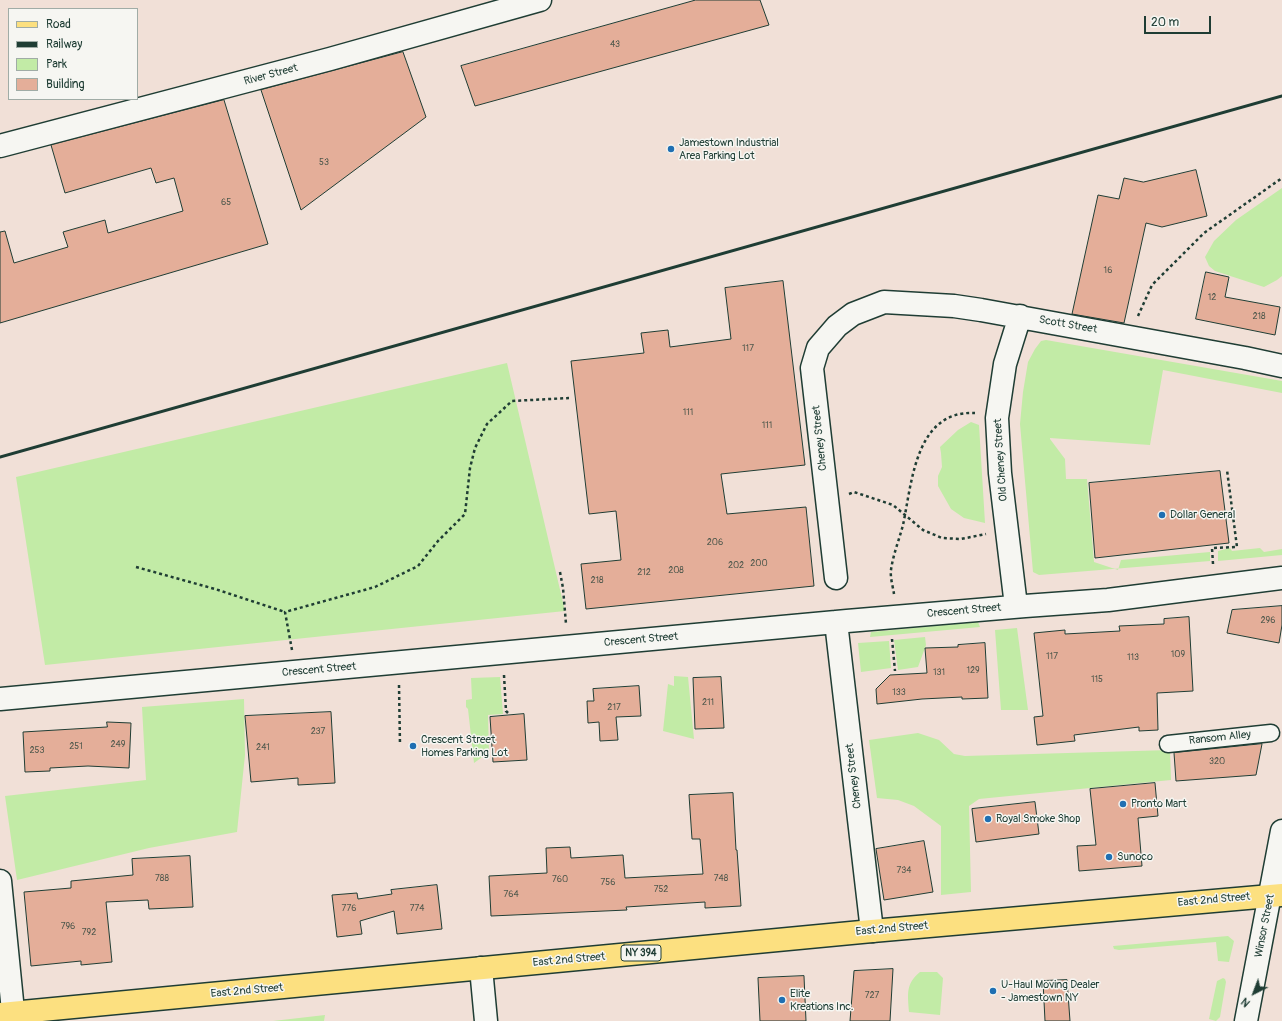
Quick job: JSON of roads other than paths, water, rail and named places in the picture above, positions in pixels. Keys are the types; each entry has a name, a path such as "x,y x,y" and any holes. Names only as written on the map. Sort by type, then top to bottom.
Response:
{"main road":[{"name":"East 2nd Street","path":"9,1016 481,968 1276,895"}],"street":[{"name":"River Street","path":"0,146 330,59 540,0"},
{"name":"Scott Street","path":"853,314 884,302 954,306 1020,316 1282,366"},
{"name":"Cheney Street","path":"836,578 812,368 818,348 837,326 853,314"},
{"name":"Old Cheney Street","path":"1016,606 1000,473 997,414 1005,364 1020,316"},
{"name":"Crescent Street","path":"0,699 836,622 895,627 1016,606 1108,600 1282,578"},
{"name":"Cheney Street","path":"836,622 872,931"},
{"name":"Ransom Alley","path":"1168,744 1271,733"},
{"name":"Winsor Street","path":"1246,1021 1276,895 1282,831"},
{"path":"0,881 9,1016"},
{"path":"481,968 486,1021"}],"railway":[{"path":"0,457 1282,96"}],"place":[{"name":"Jamestown Industrial Area Parking Lot","path":"671,149"},
{"name":"Dollar General","path":"1162,515"},
{"name":"Crescent Street Homes Parking Lot","path":"413,746"},
{"name":"Pronto Mart","path":"1123,804"},
{"name":"Royal Smoke Shop","path":"988,819"},
{"name":"Sunoco","path":"1109,857"},
{"name":"U-Haul Moving Dealer - Jamestown NY","path":"993,991"},
{"name":"Elite Kreations Inc.","path":"782,1000"}]}
